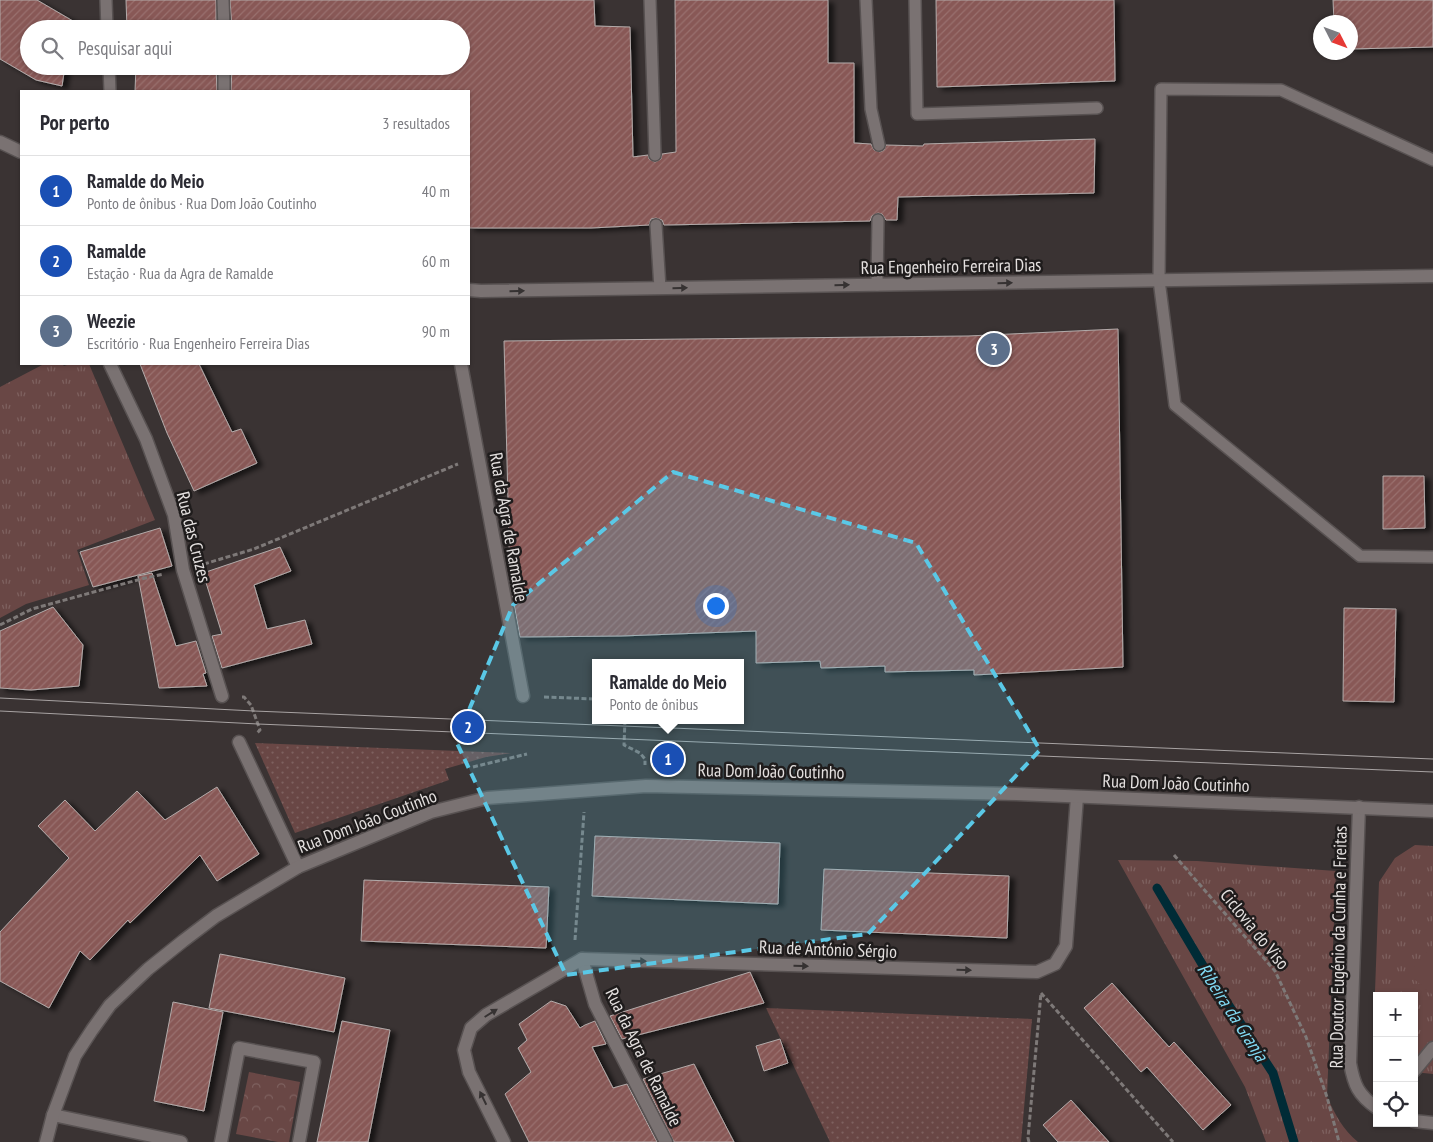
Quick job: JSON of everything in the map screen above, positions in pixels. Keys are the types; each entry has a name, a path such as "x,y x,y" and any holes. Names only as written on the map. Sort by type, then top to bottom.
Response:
{"street":[{"path":"0,135 20,153"},
{"path":"0,142 20,153"},
{"name":"Rua Engenheiro Ferreira Dias","path":"470,290 481,292 1433,276"},
{"name":"Rua das Cruzes","path":"110,365 146,439 174,515 184,570 222,696"},
{"name":"Rua da Agra de Ramalde","path":"461,365 522,696"},
{"path":"239,742 298,867"},
{"name":"Rua Dom João Coutinho","path":"46,1142 53,1115 75,1056 110,1006 148,969 216,916 298,867 431,812 486,798 646,786 1077,796 1433,811"},
{"path":"1037,972 1055,964 1066,946 1077,796"},
{"name":"Rua Doutor Eugénio da Cunha e Freitas","path":"1359,807 1350,1063 1355,1086 1373,1102"},
{"path":"504,1142 469,1072 464,1050 472,1028 486,1015 582,959"},
{"name":"Rua da Agra de Ramalde","path":"582,959 596,1004 666,1142"},
{"name":"Rua de António Sérgio","path":"582,959 1037,972"},
{"path":"221,1142 239,1048 314,1062 299,1142"},
{"path":"1418,1066 1433,1048"},
{"path":"53,1115 181,1142"},
{"path":"1418,1121 1433,1123"}],"lane":[{"path":"106,0 107,20"},
{"path":"224,0 224,20"},
{"path":"650,0 655,155"},
{"path":"866,0 871,109 879,145"},
{"path":"915,0 916,114 1097,108"},
{"path":"109,75 110,90"},
{"path":"224,75 224,90"},
{"path":"1433,160 1281,90 1161,89 1159,280 1174,405 1360,556 1433,557"},
{"path":"877,285 878,220"},
{"path":"656,225 660,288"}],"path":[{"path":"0,625 32,609 62,600 141,579 184,570 254,549 478,456"},
{"path":"244,697 251,705 260,730"},
{"path":"536,697 592,698"},
{"path":"626,724 624,745 640,753 645,759 646,786"},
{"path":"473,767 527,754"},
{"path":"582,959 574,938 586,790"},
{"name":"Ciclovia do Viso","path":"1174,855 1275,971 1306,1037 1327,1097 1339,1142"},
{"path":"1029,1142 1041,993 1037,972"},
{"path":"1041,993 1173,1142"}],"highlighted area":[{"path":"673,472 916,543 1040,750 868,934 566,975 456,741 513,605"}],"green space":[{"path":"42,365 89,365 155,520 77,550 89,585 26,604 0,618 0,387"},
{"path":"255,743 511,753 486,757 445,769 449,780 295,833"},
{"path":"1415,845 1433,846 1433,1074 1418,1072 1418,992 1375,992 1379,882 1395,858"},
{"path":"1118,860 1197,861 1336,871 1327,1097 1336,1116 1358,1142 1266,1142 1245,1087"},
{"path":"1433,945 1433,995 1408,974"},
{"path":"766,1008 1032,1019 1021,1142 830,1142"},
{"path":"249,1072 300,1082 289,1142 278,1142 236,1134"}],"building":[{"path":"0,0 37,0 71,20 20,20 20,71 0,59"},
{"path":"126,0 216,0 216,20 127,20"},
{"path":"230,0 594,0 595,26 630,27 633,157 648,155 649,159 655,162 661,159 662,154 676,152 675,0 828,0 828,63 854,63 854,143 871,144 874,150 880,152 884,150 886,145 923,146 924,144 1095,139 1094,193 898,197 897,220 886,220 882,214 878,213 872,216 870,221 664,225 662,220 656,218 651,219 649,225 591,228 470,228 470,90 231,90 232,75 470,75 470,20 231,20"},
{"path":"936,0 1114,0 1115,81 937,87"},
{"path":"1333,0 1433,0 1433,47 1358,49 1358,15 1334,15"},
{"path":"27,75 64,75 62,86 36,80"},
{"path":"136,75 216,75 217,90 135,90"},
{"path":"1118,329 1123,667 974,675 974,670 885,672 885,666 821,668 820,661 756,663 756,631 621,636 520,637 510,581 504,341 968,336"},
{"path":"140,365 199,365 232,432 241,429 257,463 194,491 167,433"},
{"path":"1383,476 1424,476 1425,528 1383,529"},
{"path":"160,528 172,566 93,587 80,552"},
{"path":"280,547 291,571 254,585 267,629 305,620 312,644 222,668 212,636 222,634 203,573"},
{"path":"152,573 176,646 196,641 206,673 203,674 207,686 159,688 138,576"},
{"path":"53,607 83,645 79,686 31,690 0,688 0,631"},
{"path":"1344,608 1396,609 1394,702 1343,701"},
{"path":"217,787 259,854 217,881 200,855 130,923 128,920 90,960 80,951 49,1008 0,981 0,932 69,858 38,826 65,800 95,831 137,791 165,820"},
{"path":"595,836 780,843 778,904 592,896"},
{"path":"824,869 1009,876 1007,938 821,930"},
{"path":"364,880 549,887 546,948 361,941"},
{"path":"220,954 345,978 334,1032 209,1008"},
{"path":"750,972 764,1003 622,1039 610,1016"},
{"path":"1112,983 1169,1047 1174,1042 1231,1105 1203,1130 1147,1067 1141,1072 1084,1008"},
{"path":"551,1001 566,1006 580,1028 595,1021 606,1044 592,1047 613,1088 627,1084 657,1142 529,1142 505,1094 531,1072 518,1048 527,1040 519,1024"},
{"path":"173,1002 223,1012 204,1111 154,1101"},
{"path":"342,1021 390,1030 368,1142 317,1142"},
{"path":"780,1039 788,1063 764,1071 756,1046"},
{"path":"694,1064 734,1142 674,1142 643,1079"},
{"path":"1071,1100 1109,1142 1058,1142 1043,1125"}],"waterway":[{"name":"Ribeira da Granja","path":"1157,888 1205,969 1273,1073 1294,1142"}],"tram line":[{"path":"0,698 254,711 1433,759"},
{"path":"0,711 258,724 1433,772"}],"place":[{"name":"Weezie","path":"994,349"},
{"name":"Ramalde","path":"468,727"},
{"name":"Ramalde do Meio","path":"668,759"}]}
